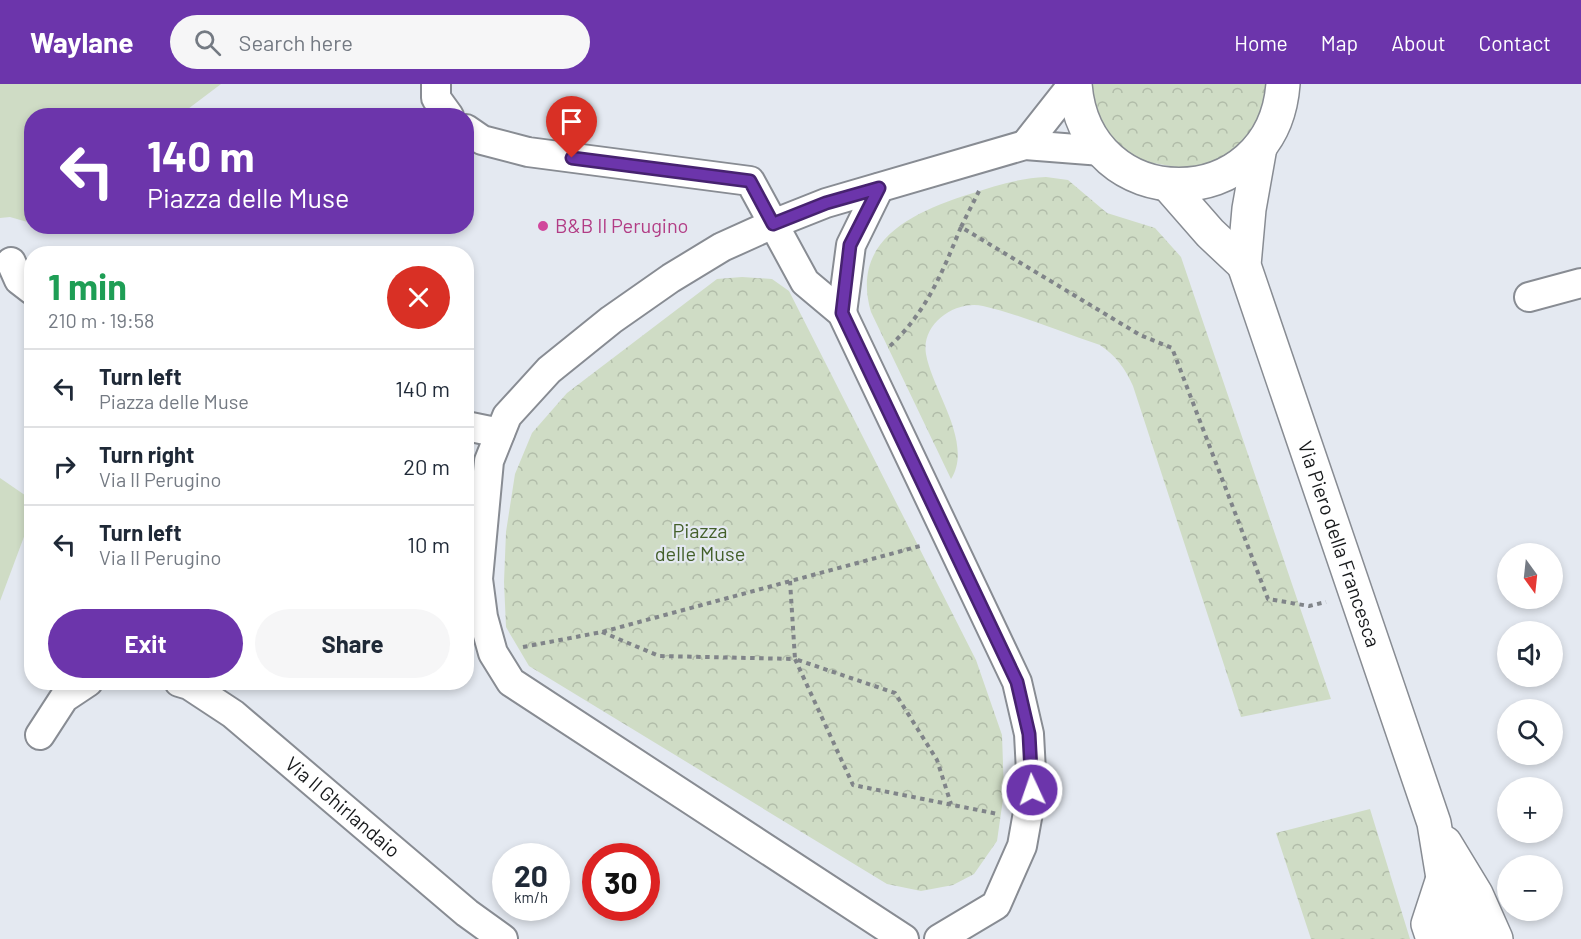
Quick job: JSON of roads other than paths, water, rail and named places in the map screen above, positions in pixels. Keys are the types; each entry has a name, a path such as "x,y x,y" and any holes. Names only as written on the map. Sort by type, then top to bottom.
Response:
{"street":[{"path":"435,84 436,98 443,108"},
{"path":"1025,145 1074,84"},
{"path":"1074,84 1082,119 1102,151 1131,174 1168,185 1193,184 1218,178 1241,165 1260,147 1272,128 1284,88"},
{"path":"474,134 482,140 528,152 750,181 805,282 842,313 1017,682 1029,734 1032,790 1022,846 996,905 939,939"},
{"path":"904,939 511,682 493,653 483,617 478,579 489,461 507,416 549,370 611,320 722,247 826,203 1025,145 1102,151"},
{"name":"Via Piero della Francesca","path":"1260,147 1249,210 1244,265 1434,823 1443,878 1465,939"},
{"name":"Via Piero della Francesca","path":"1168,185 1210,233 1244,265"},
{"path":"842,313 850,245 879,188"},
{"path":"11,262 19,280 24,284"},
{"path":"1530,297 1581,283"},
{"path":"474,428 500,434"},
{"path":"40,735 64,698 76,690"},
{"name":"Via Il Ghirlandaio","path":"196,690 232,714 467,913 503,939"},
{"name":"Via Piero della Francesca","path":"1434,823 1476,894 1496,939"},
{"path":"1433,939 1428,924 1443,878"}],"place":[{"name":"B&B Il Perugino","path":"543,226"}],"park label":[{"name":"Piazza delle Muse","path":"700,542"}]}
